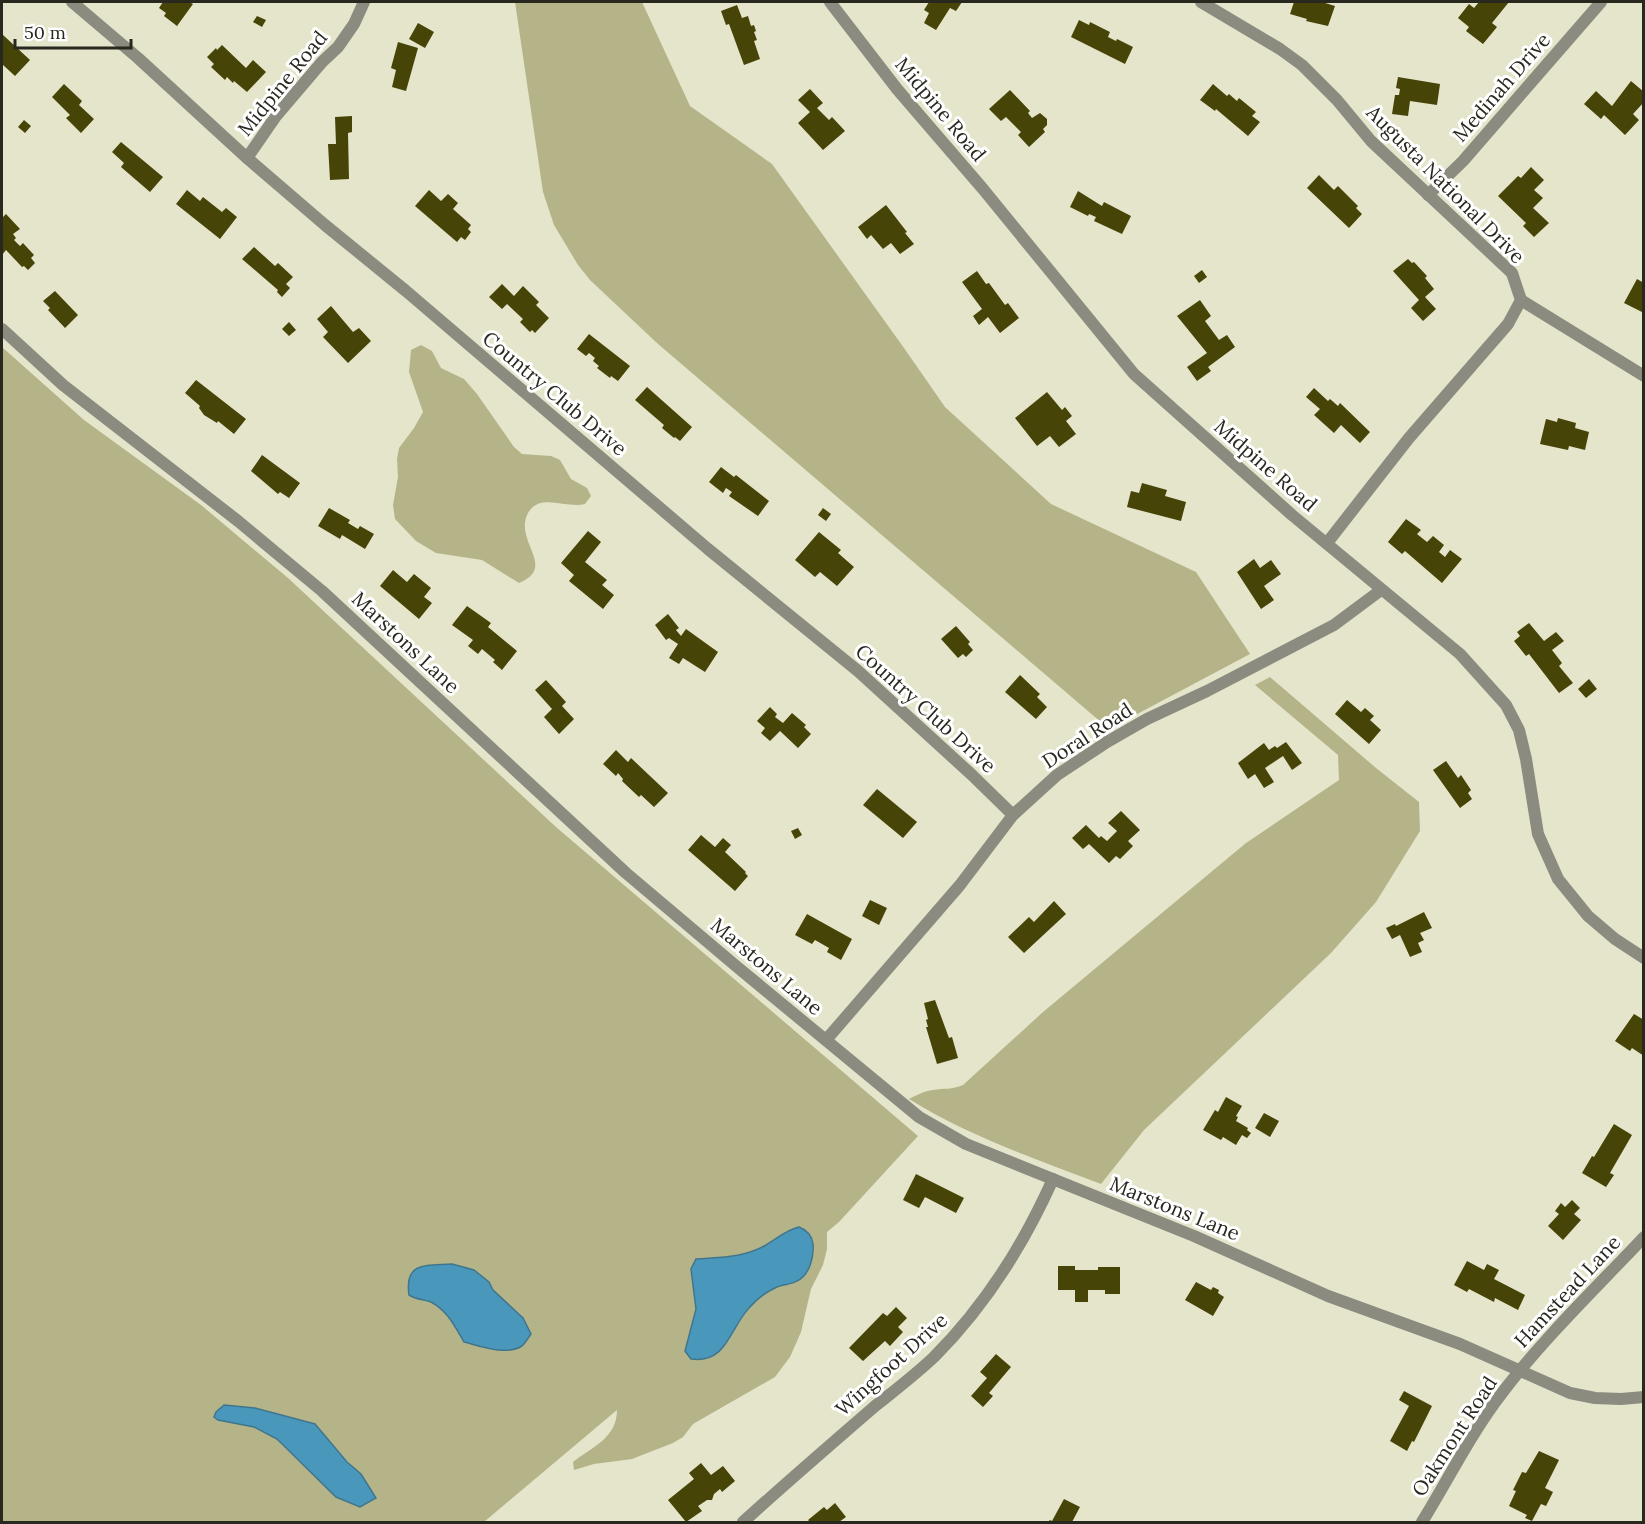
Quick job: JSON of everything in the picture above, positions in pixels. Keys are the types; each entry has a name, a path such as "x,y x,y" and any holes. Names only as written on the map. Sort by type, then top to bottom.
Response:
{"street":[{"name":"Country Club Drive","path":"72,2 138,58 247,158 708,549 858,671 1013,815"},
{"name":"Midpine Road","path":"247,158 276,116 322,62 338,47 354,24 364,2"},
{"name":"Midpine Road","path":"830,2 897,89 983,189 1134,374 1231,462 1460,654 1506,705 1519,730 1538,834 1558,879 1588,916 1644,958"},
{"name":"Augusta National Drive","path":"1201,2 1271,43 1302,65 1337,100 1371,141 1512,273 1521,300"},
{"name":"Medinah Drive","path":"1428,195 1463,161 1601,2"},
{"path":"1327,543 1409,438 1508,324 1521,300 1644,376"},
{"name":"Marstons Lane","path":"2,329 63,385 238,521 322,591 626,873 919,1117 938,1130 966,1144 1194,1236 1328,1296 1460,1344 1570,1393 1595,1398 1644,1397"},
{"name":"Doral Road","path":"826,1040 960,885 1013,815 1057,775 1147,719 1334,626 1381,590"},
{"name":"Wingfoot Drive","path":"743,1522 924,1366 949,1341 1006,1268 1029,1232 1053,1179"},
{"name":"Hamstead Lane","path":"1520,1372 1644,1237"},
{"name":"Oakmont Road","path":"1422,1522 1491,1408 1520,1372"}],"shaded area":[{"path":"515,2 642,2 690,106 772,164 945,407 1051,504 1196,572 1250,654 1109,729 658,344 590,280 578,265 554,225 543,192"},
{"path":"421,345 432,351 441,368 464,379 514,447 522,454 551,456 560,460 571,479 587,488 591,496 585,504 578,505 539,503 528,513 525,523 526,534 535,561 535,569 530,577 519,583 482,560 436,553 416,541 395,519 393,505 398,477 399,448 423,412 409,372 411,350"},
{"path":"2,347 84,420 201,505 288,578 556,827 918,1136 839,1222 827,1232 827,1249 823,1265 811,1289 801,1332 790,1357 775,1377 693,1424 683,1437 673,1443 632,1459 594,1464 574,1470 573,1462 608,1435 616,1420 617,1410 484,1522 2,1522","holes":["813,1247 810,1265 805,1274 798,1280 780,1285 755,1302 728,1341 713,1355 703,1359 691,1359 686,1351"]},
{"path":"1270,677 1419,802 1420,831 1376,902 1331,953 1144,1130 1101,1184 979,1136 909,1099 927,1091 963,1085 1043,1012 1246,843 1339,780 1338,755 1255,685"}],"water":[{"path":"799,1227 809,1234 813,1244 812,1259 805,1274 795,1282 778,1287 758,1299 743,1316 726,1343 713,1356 691,1359 685,1351 696,1309 691,1269 696,1259 749,1252"},
{"path":"452,1264 474,1270 489,1282 493,1290 523,1318 531,1334 522,1346 516,1349 501,1350 464,1342 442,1310 431,1302 409,1295 408,1284 414,1271 426,1266"},
{"path":"224,1405 255,1408 315,1424 347,1462 361,1474 376,1498 360,1507 336,1497 277,1439 254,1427 218,1420 214,1417"}],"building":[{"path":"163,2 193,4 177,26 164,16 166,13 159,8"},
{"path":"929,2 962,2 956,11 950,8 936,30 924,23 929,13 924,10"},
{"path":"1294,2 1322,2 1335,6 1328,26 1306,21 1307,19 1290,14"},
{"path":"1479,2 1509,2 1492,23 1497,27 1483,44 1466,31 1469,27 1458,18 1469,4 1474,8"},
{"path":"737,5 742,18 748,16 751,26 754,25 757,40 754,41 760,59 744,65 729,24 726,25 721,11"},
{"path":"257,16 266,20 262,27 253,22"},
{"path":"1079,20 1089,25 1090,22 1110,32 1108,37 1133,47 1125,64 1071,37"},
{"path":"418,23 434,32 425,48 409,39"},
{"path":"2,34 30,60 15,76 2,64"},
{"path":"398,42 418,48 406,91 392,87 396,70 391,68"},
{"path":"222,45 246,68 253,60 266,72 247,92 227,77 225,80 211,67 214,64 207,57"},
{"path":"1398,77 1440,84 1437,105 1410,101 1408,116 1392,114 1395,95 1399,95 1400,89 1396,88"},
{"path":"1631,81 1644,92 1644,102 1633,114 1639,120 1625,135 1604,115 1601,119 1584,104 1596,91 1612,106"},
{"path":"64,84 82,101 79,105 94,119 81,133 66,118 70,115 52,97"},
{"path":"1213,84 1227,96 1229,94 1237,101 1239,98 1256,112 1252,116 1260,122 1248,136 1216,109 1215,111 1200,100"},
{"path":"810,89 823,103 817,108 829,120 832,117 845,131 823,150 798,123 810,112 798,100"},
{"path":"1010,90 1030,111 1028,113 1032,118 1040,113 1047,119 1047,125 1043,129 1045,132 1029,147 1018,135 1021,132 1006,117 1001,121 989,109"},
{"path":"352,116 352,132 348,133 349,179 330,180 328,144 336,144 335,117"},
{"path":"24,120 31,126 25,133 18,127"},
{"path":"121,142 163,177 150,192 121,167 124,163 112,152"},
{"path":"1531,167 1544,180 1534,190 1543,198 1533,208 1549,223 1534,237 1523,226 1526,223 1498,196 1518,176 1521,178"},
{"path":"1319,175 1334,190 1338,186 1358,206 1356,208 1362,214 1349,228 1307,188"},
{"path":"187,190 200,201 203,197 222,212 226,208 237,217 220,239 176,204"},
{"path":"429,190 441,201 448,194 458,203 453,209 471,225 468,229 471,232 465,240 461,237 457,242 415,206"},
{"path":"1078,191 1102,206 1104,202 1131,216 1122,234 1094,221 1096,217 1089,214 1088,216 1070,207"},
{"path":"886,205 914,244 900,254 891,243 883,249 871,235 867,239 858,227"},
{"path":"6,214 20,229 13,234 16,238 14,240 20,246 23,243 34,255 31,258 35,263 28,270 22,267 6,250 2,255 2,218"},
{"path":"254,247 275,266 278,263 293,277 286,284 290,288 282,297 277,292 278,290 242,259"},
{"path":"1408,259 1427,276 1425,278 1434,289 1425,297 1436,309 1423,321 1411,308 1419,300 1393,271"},
{"path":"1202,270 1207,277 1199,283 1194,276"},
{"path":"977,271 986,284 989,283 1005,305 1008,303 1019,318 1000,333 988,317 979,325 973,316 982,309 962,282"},
{"path":"1637,279 1644,283 1642,312 1624,303"},
{"path":"502,284 514,296 523,286 539,302 536,305 549,318 535,333 532,330 530,332 520,322 523,319 507,304 502,309 489,297"},
{"path":"55,291 78,315 65,328 48,310 50,308 43,301"},
{"path":"1200,300 1211,316 1205,321 1219,340 1227,335 1235,347 1208,367 1211,371 1197,381 1187,367 1207,353 1177,316"},
{"path":"331,306 353,332 359,328 371,341 348,363 323,337 328,332 317,319"},
{"path":"289,322 296,330 289,336 282,329"},
{"path":"589,334 630,366 618,381 597,368 599,366 593,361 595,358 589,353 586,356 577,349"},
{"path":"196,380 246,419 234,434 218,421 217,423 204,415 200,406 185,393"},
{"path":"647,387 692,427 680,441 662,428 664,425 635,400"},
{"path":"1314,388 1328,401 1330,399 1338,406 1340,403 1370,432 1360,443 1341,425 1334,433 1314,415 1320,409 1306,397"},
{"path":"1047,392 1062,410 1065,407 1072,416 1066,421 1076,434 1059,447 1050,436 1037,446 1015,418"},
{"path":"1558,418 1576,423 1575,428 1589,432 1585,450 1569,446 1568,450 1540,444 1546,419 1557,422"},
{"path":"262,455 300,483 289,498 280,492 278,494 251,471"},
{"path":"721,467 734,477 736,475 769,501 758,516 729,496 732,492 726,488 723,493 709,482"},
{"path":"1142,483 1167,490 1165,496 1186,502 1181,521 1127,507 1131,491 1139,493"},
{"path":"329,508 350,520 348,523 358,529 360,526 374,534 365,549 342,535 340,539 318,526"},
{"path":"823,508 831,514 826,521 818,515"},
{"path":"1406,519 1421,530 1417,534 1427,542 1433,536 1444,545 1439,552 1445,557 1450,550 1462,559 1442,583 1405,551 1402,554 1388,542"},
{"path":"588,531 601,542 585,562 607,580 602,585 614,595 603,609 569,581 574,575 561,563"},
{"path":"819,532 841,550 838,553 854,567 837,586 820,572 815,577 795,560"},
{"path":"1254,559 1260,568 1271,560 1281,574 1264,586 1274,600 1261,609 1237,572"},
{"path":"393,570 407,582 414,574 431,588 424,597 432,603 419,619 380,586"},
{"path":"467,606 491,623 488,627 517,651 502,670 493,662 495,660 482,649 478,654 468,646 473,640 452,625"},
{"path":"668,614 679,628 676,630 681,636 686,629 718,652 705,672 683,658 679,664 669,658 678,644 669,638 666,640 655,625"},
{"path":"1529,623 1544,641 1556,632 1564,641 1552,650 1562,663 1559,666 1573,683 1559,693 1529,654 1526,656 1514,641 1520,636 1517,632"},
{"path":"956,626 970,642 968,644 973,650 966,657 963,654 958,658 941,639"},
{"path":"1020,675 1040,694 1037,697 1047,707 1036,719 1005,692"},
{"path":"1589,679 1597,689 1586,698 1578,689"},
{"path":"546,680 566,702 562,706 574,719 559,734 544,717 552,709 535,690"},
{"path":"1347,700 1361,712 1365,708 1374,716 1370,720 1381,730 1369,744 1335,714"},
{"path":"770,707 777,714 775,717 783,723 792,713 806,725 804,727 811,734 798,748 780,731 770,741 761,733 765,728 757,721"},
{"path":"1286,742 1302,763 1292,770 1283,756 1265,768 1274,782 1264,788 1255,774 1248,779 1238,763 1264,743 1269,750"},
{"path":"616,750 628,762 631,758 668,793 654,807 622,781 618,773 616,776 603,764"},
{"path":"1446,761 1458,778 1461,775 1471,790 1468,793 1472,799 1460,808 1433,770"},
{"path":"877,789 917,822 903,838 863,805"},
{"path":"1121,811 1140,830 1128,841 1133,846 1120,859 1116,856 1109,863 1089,844 1083,849 1072,838 1086,825 1099,838 1101,836 1107,841 1117,831 1108,823"},
{"path":"798,828 802,835 795,839 791,831"},
{"path":"701,835 715,847 723,838 731,845 725,852 748,876 735,891 688,850"},
{"path":"870,900 887,908 879,925 862,916"},
{"path":"1054,901 1066,914 1024,953 1008,937 1029,917 1034,922"},
{"path":"1424,912 1432,928 1420,933 1424,940 1418,943 1422,952 1410,957 1400,935 1392,939 1386,928 1395,924 1396,926"},
{"path":"807,914 852,939 841,960 827,952 829,948 815,940 812,944 795,935"},
{"path":"935,1000 949,1038 952,1037 958,1058 937,1064 926,1027 928,1027 926,1020 928,1019 924,1003"},
{"path":"1634,1014 1644,1020 1644,1056 1632,1048 1630,1051 1615,1041"},
{"path":"1226,1097 1242,1106 1236,1116 1238,1117 1236,1121 1248,1128 1247,1130 1251,1133 1247,1138 1242,1135 1236,1145 1223,1137 1221,1140 1203,1130 1215,1110 1218,1112"},
{"path":"1264,1113 1279,1121 1270,1137 1255,1128"},
{"path":"1614,1124 1632,1135 1610,1173 1614,1175 1606,1187 1582,1173"},
{"path":"916,1174 964,1198 956,1213 925,1197 919,1208 903,1200"},
{"path":"1572,1200 1580,1208 1574,1214 1581,1220 1563,1240 1548,1226 1559,1214 1555,1211 1561,1203 1565,1207"},
{"path":"1467,1261 1484,1270 1487,1264 1499,1270 1494,1279 1525,1295 1518,1310 1495,1298 1494,1302 1469,1289 1467,1292 1454,1285"},
{"path":"1058,1266 1075,1266 1075,1270 1120,1267 1120,1294 1105,1294 1105,1290 1088,1290 1088,1302 1075,1302 1075,1290 1058,1290"},
{"path":"1196,1282 1211,1290 1213,1287 1219,1290 1218,1293 1224,1297 1213,1316 1185,1300"},
{"path":"896,1307 907,1318 898,1327 903,1332 890,1346 885,1341 863,1361 849,1348 883,1313 887,1316"},
{"path":"996,1354 1011,1367 989,1393 993,1396 983,1407 971,1396 987,1378 980,1372"},
{"path":"1404,1391 1432,1406 1407,1451 1390,1441 1409,1406 1399,1400"},
{"path":"1539,1451 1559,1460 1545,1488 1553,1492 1546,1506 1541,1504 1532,1521 1525,1518 1527,1515 1509,1506 1516,1491 1513,1490 1522,1472 1526,1473"},
{"path":"701,1463 711,1475 723,1466 735,1481 722,1492 720,1489 714,1494 712,1500 707,1500 698,1506 702,1511 686,1522 668,1500 694,1479 689,1473"},
{"path":"1064,1499 1080,1507 1072,1522 1048,1522 1052,1521"},
{"path":"835,1503 846,1517 839,1522 810,1522 808,1520 824,1507 827,1510"}]}
